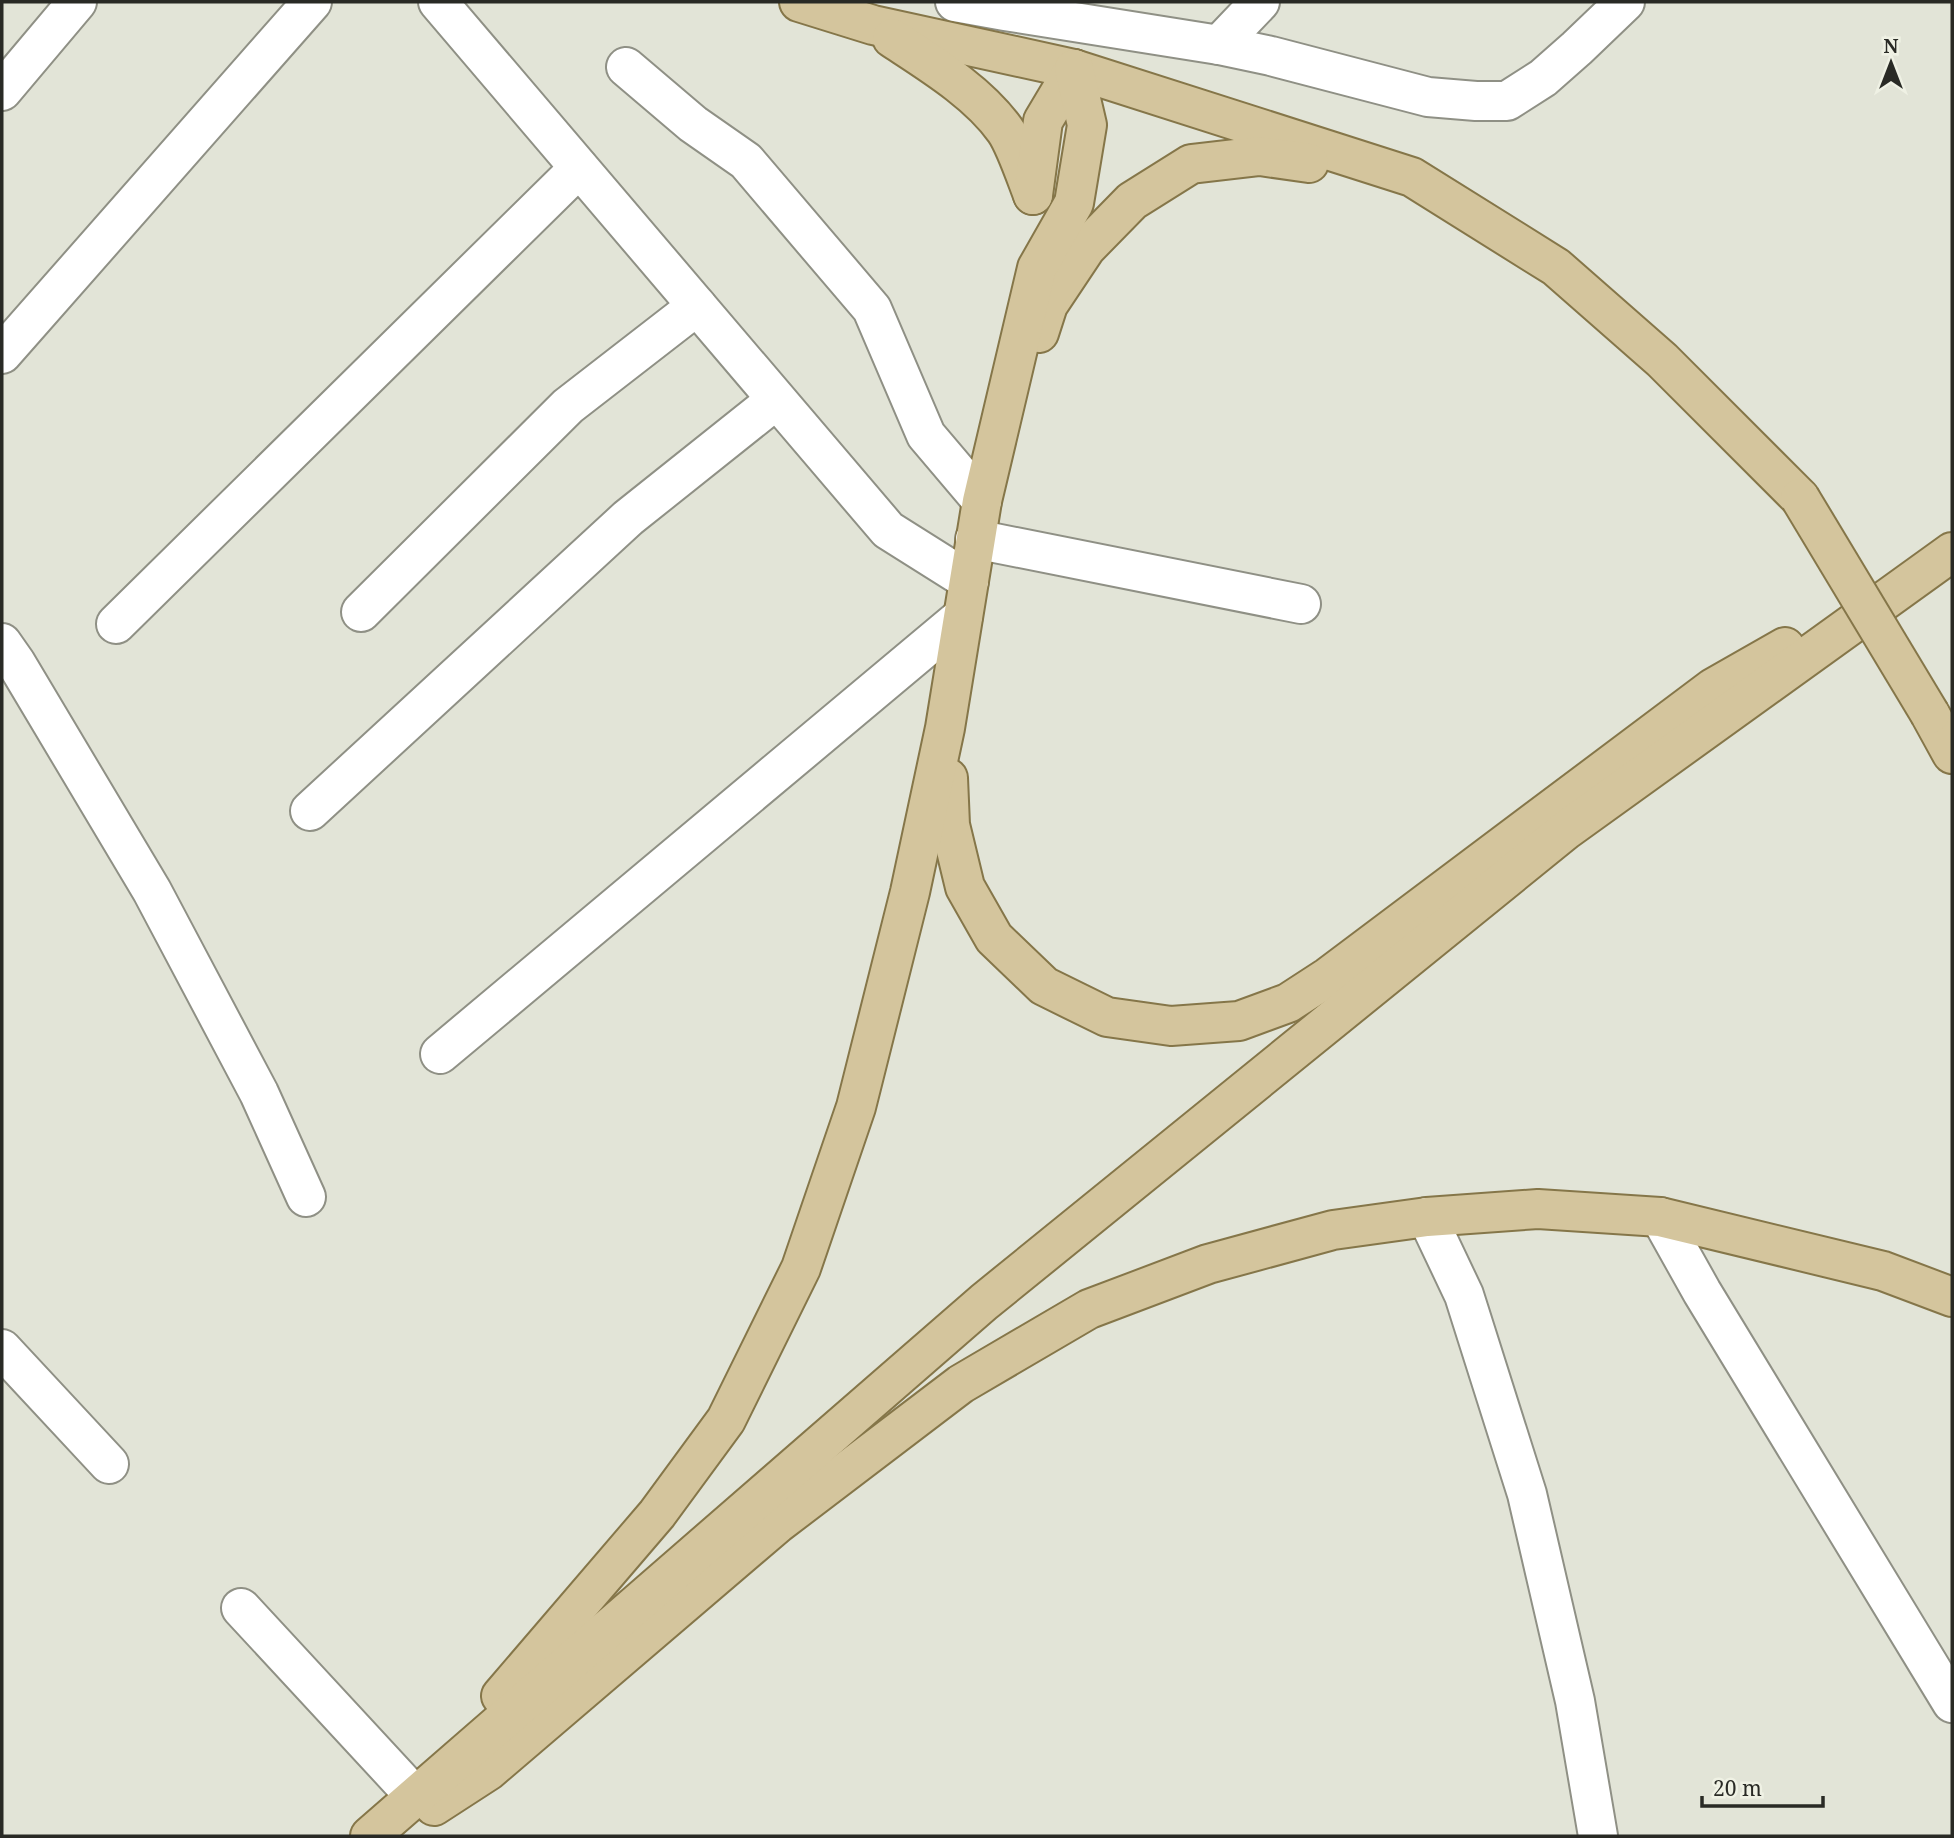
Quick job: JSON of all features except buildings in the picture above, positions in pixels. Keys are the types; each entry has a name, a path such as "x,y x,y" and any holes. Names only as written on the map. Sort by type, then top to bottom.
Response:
{"main road":[{"path":"799,2 876,13 1074,69 1412,177 1556,267 1662,360 1800,498 1952,754"},
{"path":"876,13 982,104 1006,131 1033,195"},
{"path":"1037,268 1033,195 1044,121 1074,69"},
{"path":"415,1796 657,1514 726,1420 801,1268 856,1107 910,892 946,728 982,501 1037,268 1074,203 1087,125 1074,69"},
{"path":"982,501 1048,305 1086,248 1132,201 1191,164 1261,156 1412,177"},
{"path":"946,728 950,825 965,887 994,938 1044,986 1107,1017 1171,1026 1239,1021 1288,1003 1328,977 1713,688 1950,554"},
{"path":"370,1836 984,1302 1534,856 1950,554"},
{"path":"388,1836 488,1771 777,1524 961,1384 1089,1309 1208,1264 1333,1230 1427,1217 1538,1209 1660,1217 1883,1271 1952,1297"}],"street":[{"path":"2,91 76,2"},
{"path":"2,354 312,2"},
{"path":"438,2 888,530 966,598 440,1054"},
{"path":"955,2 1219,45 1428,97 1476,101 1507,101 1543,78 1625,2"},
{"path":"1219,45 1260,2"},
{"path":"626,66 693,124 746,160 872,309 926,435 982,501"},
{"path":"116,624 579,168"},
{"path":"361,612 568,406 697,306"},
{"path":"310,811 628,518 776,400"},
{"path":"975,539 1301,604"},
{"path":"2,643 152,891 259,1093 306,1197"},
{"path":"1427,1217 1464,1295 1527,1494 1575,1701 1598,1836"},
{"path":"1660,1217 1702,1292 1952,1703"},
{"path":"2,1349 108,1464"},
{"path":"241,1608 415,1796"}]}
